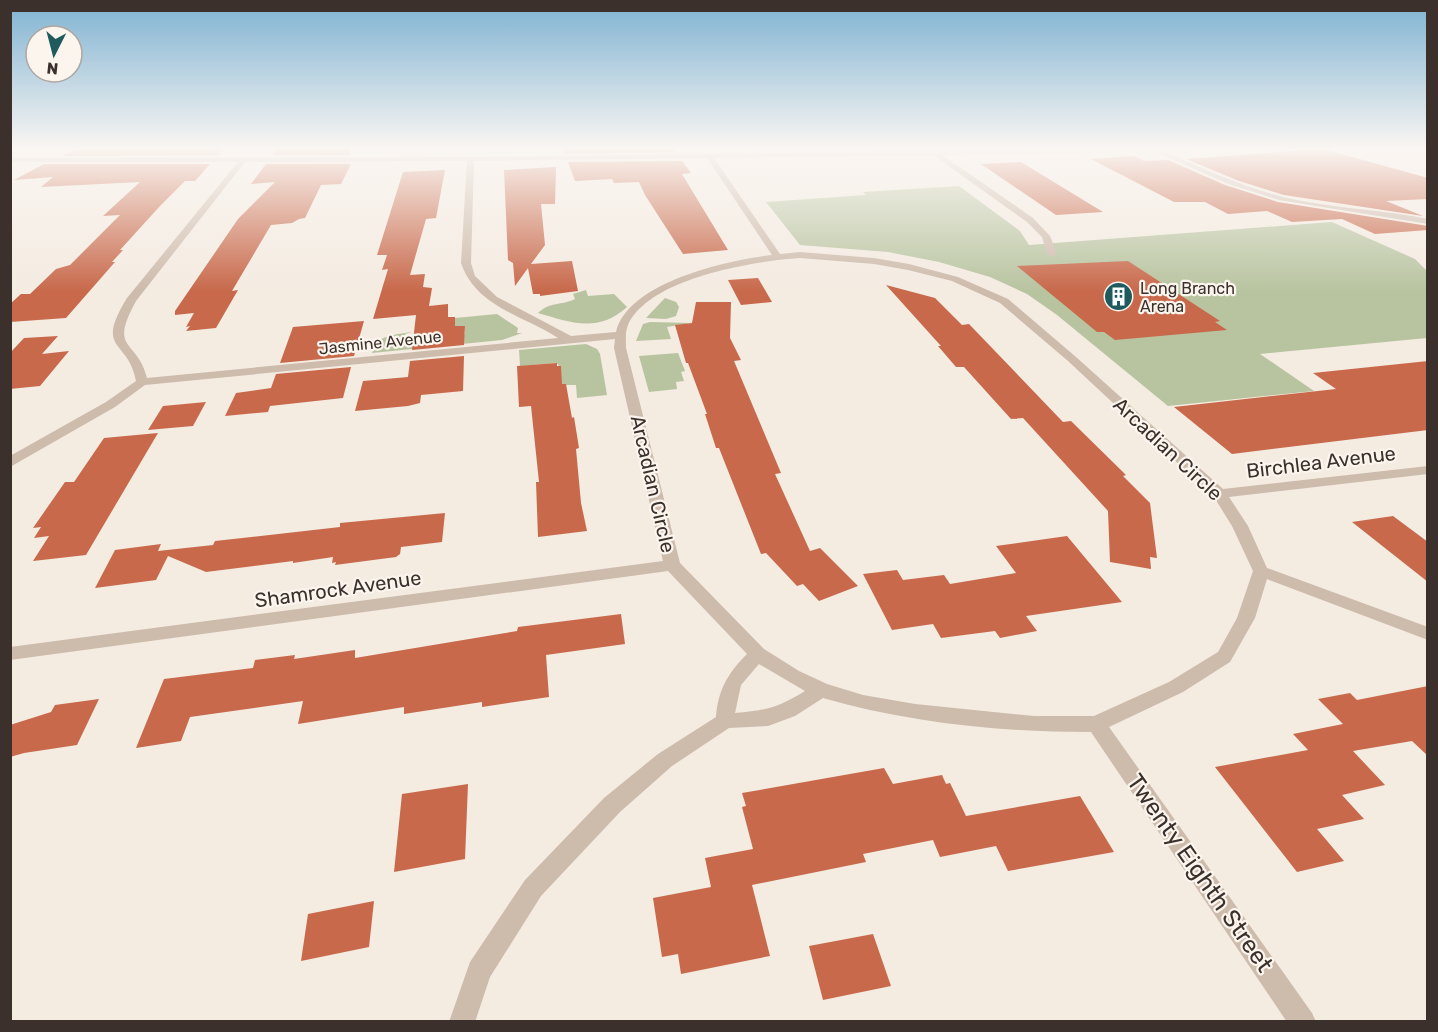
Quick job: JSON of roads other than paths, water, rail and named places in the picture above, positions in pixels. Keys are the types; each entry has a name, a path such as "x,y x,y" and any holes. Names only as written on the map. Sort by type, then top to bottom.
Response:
{"street":[{"path":"10,464 50,436 118,400 142,382 142,372 120,341 118,323 131,300 215,195"},
{"path":"469,195 467,274 478,289 556,330 569,340"},
{"path":"736,195 777,256"},
{"path":"995,195 1030,220 1046,236 1052,254"},
{"path":"1268,195 1320,206 1428,222"},
{"path":"1414,219 1428,214"},
{"name":"Arcadian Circle","path":"777,256 845,258 909,267 955,279 1004,301 1072,359 1220,494 1240,526 1261,571 1246,618 1224,657 1176,687 1096,724 1034,724 915,712 863,702 822,690 792,676 758,654 672,565 621,348 621,335 624,322 640,306 678,281 713,270 777,256"},
{"name":"Jasmine Avenue","path":"142,382 621,335"},
{"name":"Birchlea Avenue","path":"1220,494 1428,470"},
{"name":"Shamrock Avenue","path":"10,654 672,565"},
{"path":"1261,571 1428,634"},
{"path":"725,721 728,689 733,679 758,654"},
{"path":"462,1022 478,971 533,888 612,805 665,760 725,721 768,718 788,711 822,690"},
{"name":"Twenty Eighth Street","path":"1096,724 1303,1022"}],"place":[{"name":"Long Branch Arena","path":"1119,297"}]}
